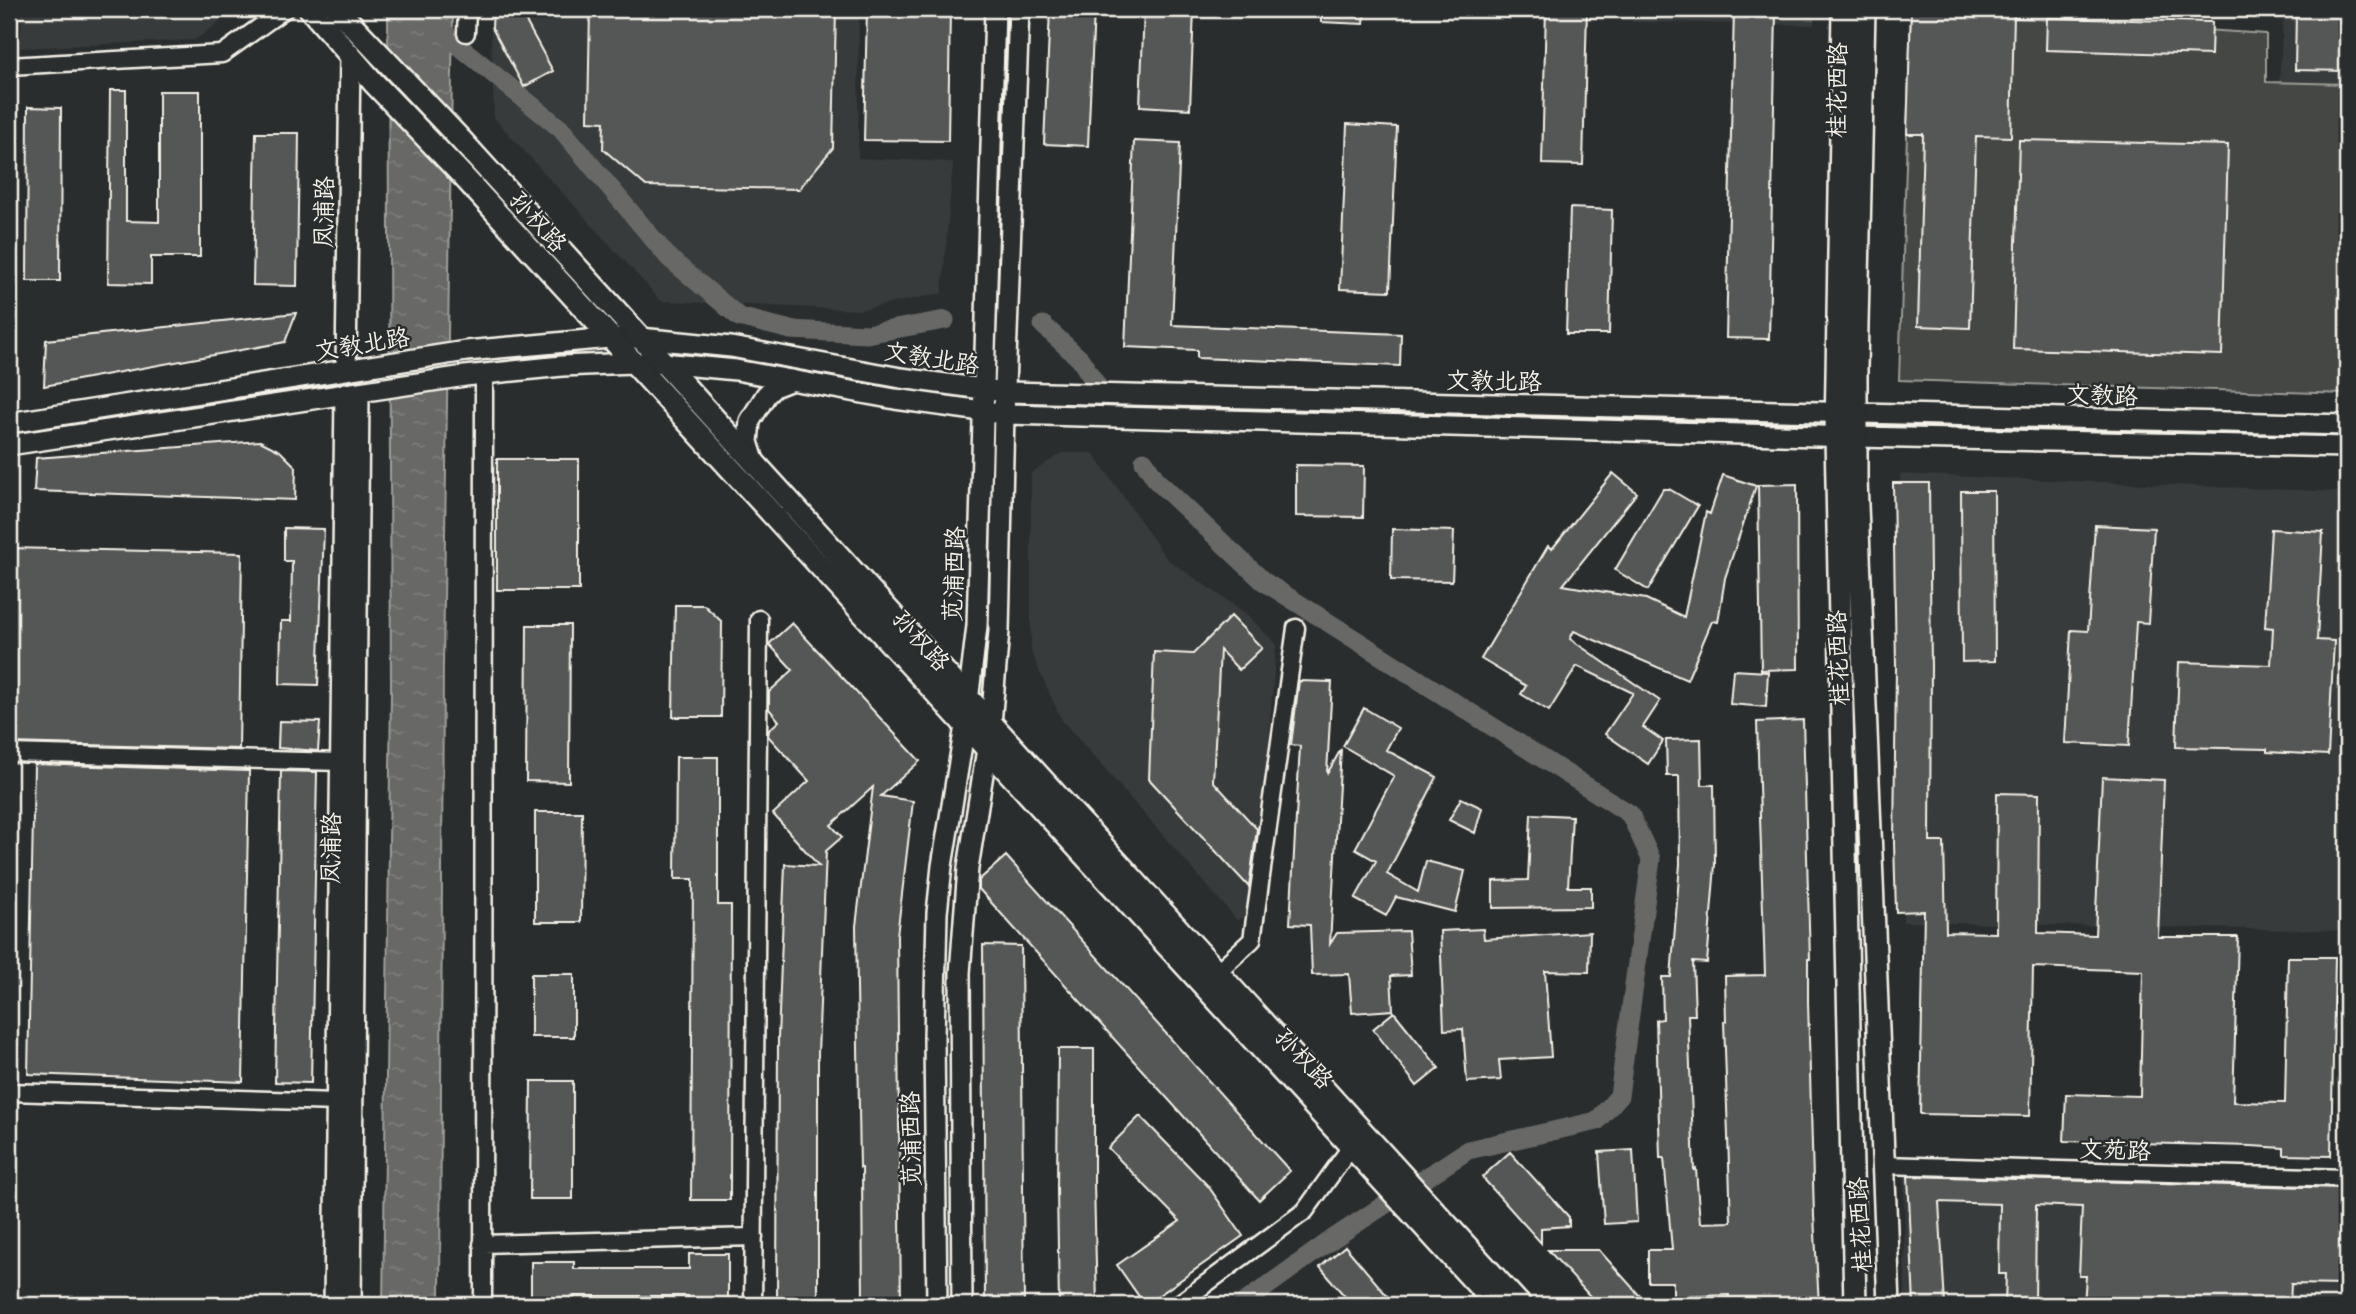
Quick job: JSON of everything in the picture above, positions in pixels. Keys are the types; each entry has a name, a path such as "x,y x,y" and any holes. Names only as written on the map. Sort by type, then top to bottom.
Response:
{"main road":[{"name":"孙权路","path":"310,9 374,83 462,175 1351,1147 1373,1159"},
{"name":"孙权路","path":"337,9 461,140 1217,972 1373,1159 1419,1208 1520,1305"},
{"name":"桂花西路","path":"1843,9 1855,1305"},
{"name":"桂花西路","path":"1846,412 1864,9"},
{"name":"桂花西路","path":"1846,436 1888,1305"},
{"name":"孙权路","path":"1419,1208 1496,1305"}],"street":[{"path":"9,66 222,54 285,9"},
{"path":"467,9 467,33"},
{"name":"苋浦西路","path":"937,1305 934,970 942,866 965,726 977,626 981,412 995,9"},
{"name":"苋浦西路","path":"962,1305 960,973 968,869 991,724 999,631 1019,9"},
{"name":"凤浦路","path":"346,370 350,54"},
{"name":"文教北路","path":"9,423 466,351 610,338 640,338 731,348 901,378 1005,392 1846,412"},
{"name":"文教北路","path":"9,445 474,375 633,363 736,370 1004,414 1846,436"},
{"path":"474,375 483,1305"},
{"path":"755,464 748,442 750,421 774,387 792,380"},
{"name":"凤浦路","path":"334,1305 341,762 361,391"},
{"name":"凤浦路","path":"351,1305 361,391"},
{"name":"文教路","path":"1846,412 2347,425"},
{"name":"文教路","path":"1846,436 2347,447"},
{"path":"753,1305 759,619"},
{"path":"1217,972 1252,940 1296,628"},
{"path":"9,753 341,762"},
{"path":"9,1092 337,1102"},
{"path":"1177,1305 1305,1211 1351,1147"},
{"name":"文苑路","path":"1882,1166 2347,1178"},
{"path":"482,1244 754,1237"}],"shaded area":[{"path":"22,9 237,9 195,40 20,48"},
{"path":"490,9 859,9 858,158 953,162 942,293 860,310 661,301 494,118"},
{"path":"1633,9 1814,9 1814,25 1632,22"},
{"path":"2284,9 2347,9 2347,84 2279,82"},
{"path":"1911,11 2266,34 2266,82 2347,84 2347,394 1899,380"},
{"path":"1062,453 1093,453 1167,559 1244,612 1276,644 1256,911 1237,920 1061,719 1031,652 1031,473"},
{"path":"1900,474 2347,492 2347,931 1903,922"},
{"path":"1904,1168 2347,1180 2347,1305 1905,1305"}],"water":[{"path":"388,9 453,9 443,666 440,1305 383,1305 391,691"}],"building":[{"path":"493,9 524,9 523,16 553,71 524,87 492,28"},
{"path":"590,9 836,9 833,148 799,189 646,186 603,149 604,122 588,121"},
{"path":"867,9 950,9 948,141 864,140"},
{"path":"1050,9 1094,9 1088,146 1044,144"},
{"path":"1144,9 1194,9 1190,109 1140,106"},
{"path":"1321,9 1365,9 1364,24 1321,22"},
{"path":"1546,9 1587,9 1583,165 1542,164"},
{"path":"2296,9 2347,9 2347,71 2295,70"},
{"path":"1734,10 1776,12 1769,339 1726,338"},
{"path":"1911,11 2014,14 2011,137 1976,136 1970,328 1918,326 1923,134 1907,134"},
{"path":"2047,18 2212,22 2211,55 2046,50"},
{"path":"110,90 126,90 126,221 159,222 159,91 200,91 200,257 151,257 151,284 108,283"},
{"path":"28,107 61,108 60,281 27,281"},
{"path":"1347,124 1397,127 1390,291 1340,289"},
{"path":"256,133 299,133 297,286 253,285"},
{"path":"2019,140 2228,145 2222,355 2013,349"},
{"path":"1134,141 1180,143 1172,325 1401,334 1400,366 1197,358 1197,350 1125,347"},
{"path":"1570,208 1612,210 1609,334 1566,334"},
{"path":"296,313 285,342 44,386 46,340"},
{"path":"260,441 280,451 296,467 295,500 34,491 36,458"},
{"path":"497,459 579,459 579,590 497,590"},
{"path":"1296,465 1364,466 1363,517 1296,516"},
{"path":"1613,473 1637,493 1563,585 1646,599 1684,617 1706,512 1710,514 1723,475 1756,486 1725,578 1718,622 1712,621 1687,680 1574,631 1570,639 1660,701 1643,727 1663,741 1648,764 1605,734 1633,693 1577,666 1549,711 1521,694 1526,686 1481,659 1548,546 1552,549"},
{"path":"1893,483 1929,483 1930,842 1944,842 1946,932 1996,933 1997,793 2039,794 2038,933 2095,935 2102,777 2164,780 2158,937 2238,937 2233,1102 2285,1103 2288,957 2335,957 2331,1156 2284,1155 2284,1148 2251,1146 2064,1141 2066,1094 2140,1096 2143,971 2033,967 2030,1116 1920,1114 1924,911 1896,912"},
{"path":"1797,484 1798,669 1761,670 1758,485"},
{"path":"1663,489 1669,489 1698,506 1648,590 1615,570"},
{"path":"1961,491 1994,491 1995,661 1962,662"},
{"path":"2095,525 2154,528 2148,623 2136,622 2129,746 2065,743 2071,630 2088,631"},
{"path":"284,528 324,529 318,685 280,684 281,621 291,621 292,561 284,561"},
{"path":"1392,529 1454,531 1452,581 1391,580"},
{"path":"2271,529 2323,532 2317,640 2334,641 2328,755 2267,752 2267,749 2176,747 2179,662 2271,665 2273,628 2265,627"},
{"path":"9,548 242,553 239,749 9,743"},
{"path":"675,605 704,605 722,622 721,717 673,717"},
{"path":"1231,616 1262,648 1239,670 1220,650 1213,781 1257,829 1249,887 1149,779 1154,652 1193,654"},
{"path":"792,623 920,761 881,796 913,801 897,936 901,1305 863,1305 856,926 873,787 831,825 842,837 826,851 818,1054 818,1305 777,1305 778,1038 785,864 819,866 773,814 809,781 768,736 769,730 779,721 769,709 769,692 793,670 769,644"},
{"path":"527,625 570,625 569,782 526,781"},
{"path":"1733,670 1768,672 1766,707 1730,704"},
{"path":"1299,681 1332,682 1327,774 1341,749 1330,944 1337,933 1408,931 1411,975 1391,976 1393,1010 1352,1013 1349,974 1312,975 1310,925 1290,924 1300,746 1291,745"},
{"path":"1364,708 1398,728 1386,750 1437,777 1387,874 1418,892 1426,861 1465,871 1455,912 1396,897 1386,916 1355,899 1376,861 1355,849 1394,776 1343,746"},
{"path":"1803,720 1810,959 1808,1002 1819,1305 1729,1305 1729,1295 1673,1297 1673,1282 1648,1282 1648,1250 1672,1250 1664,1158 1660,1158 1656,1020 1663,1019 1662,977 1671,977 1680,864 1679,776 1667,776 1666,740 1701,739 1702,785 1714,785 1715,865 1707,963 1693,962 1695,1015 1688,1015 1694,1170 1696,1169 1700,1223 1731,1222 1725,976 1765,975 1757,722"},
{"path":"279,721 320,722 318,751 278,748"},
{"path":"676,757 718,757 718,905 731,905 730,1200 691,1200 693,879 675,879"},
{"path":"34,764 249,771 243,1082 28,1074"},
{"path":"281,771 317,772 311,1083 275,1082"},
{"path":"1461,798 1482,808 1475,833 1449,820"},
{"path":"535,812 582,812 581,922 535,922"},
{"path":"1531,814 1572,816 1568,887 1591,887 1591,907 1493,908 1493,881 1528,880"},
{"path":"1006,856 1290,1171 1259,1200 979,889 979,880"},
{"path":"1483,929 1484,939 1590,932 1589,972 1545,971 1551,1057 1499,1060 1501,1080 1467,1082 1463,1029 1444,1030 1440,931"},
{"path":"983,945 1021,946 1024,1305 985,1305"},
{"path":"531,974 574,974 574,1037 531,1037"},
{"path":"1394,1012 1439,1068 1417,1086 1373,1029"},
{"path":"1058,1049 1094,1049 1097,1305 1059,1305"},
{"path":"531,1081 573,1081 573,1199 530,1199"},
{"path":"1140,1116 1208,1186 1243,1236 1145,1305 1117,1265 1180,1221 1108,1148"},
{"path":"1633,1150 1637,1222 1604,1224 1599,1152"},
{"path":"1510,1152 1569,1217 1569,1226 1541,1228 1541,1243 1482,1177"},
{"path":"1908,1176 2343,1188 2341,1230 2346,1230 2344,1285 2291,1284 2290,1305 2084,1305 2086,1276 2079,1276 2082,1207 2036,1205 2035,1305 2005,1305 2006,1274 1999,1274 2000,1204 1939,1202 1945,1305 1914,1305"},
{"path":"1345,1246 1395,1305 1352,1305 1320,1267"},
{"path":"1548,1250 1599,1250 1648,1305 1598,1305"},
{"path":"689,1254 728,1254 728,1305 688,1305 688,1296 574,1296 574,1305 531,1305 531,1262 574,1262 574,1269 689,1269"}],"waterway":[{"path":"418,9 561,129 669,258 739,317 791,330 867,334 945,320"},
{"path":"1043,325 1080,359 1098,387"},
{"path":"1144,461 1157,481 1263,581 1630,814 1651,859 1619,1096 1597,1121 1468,1150 1334,1238 1241,1305"}]}
